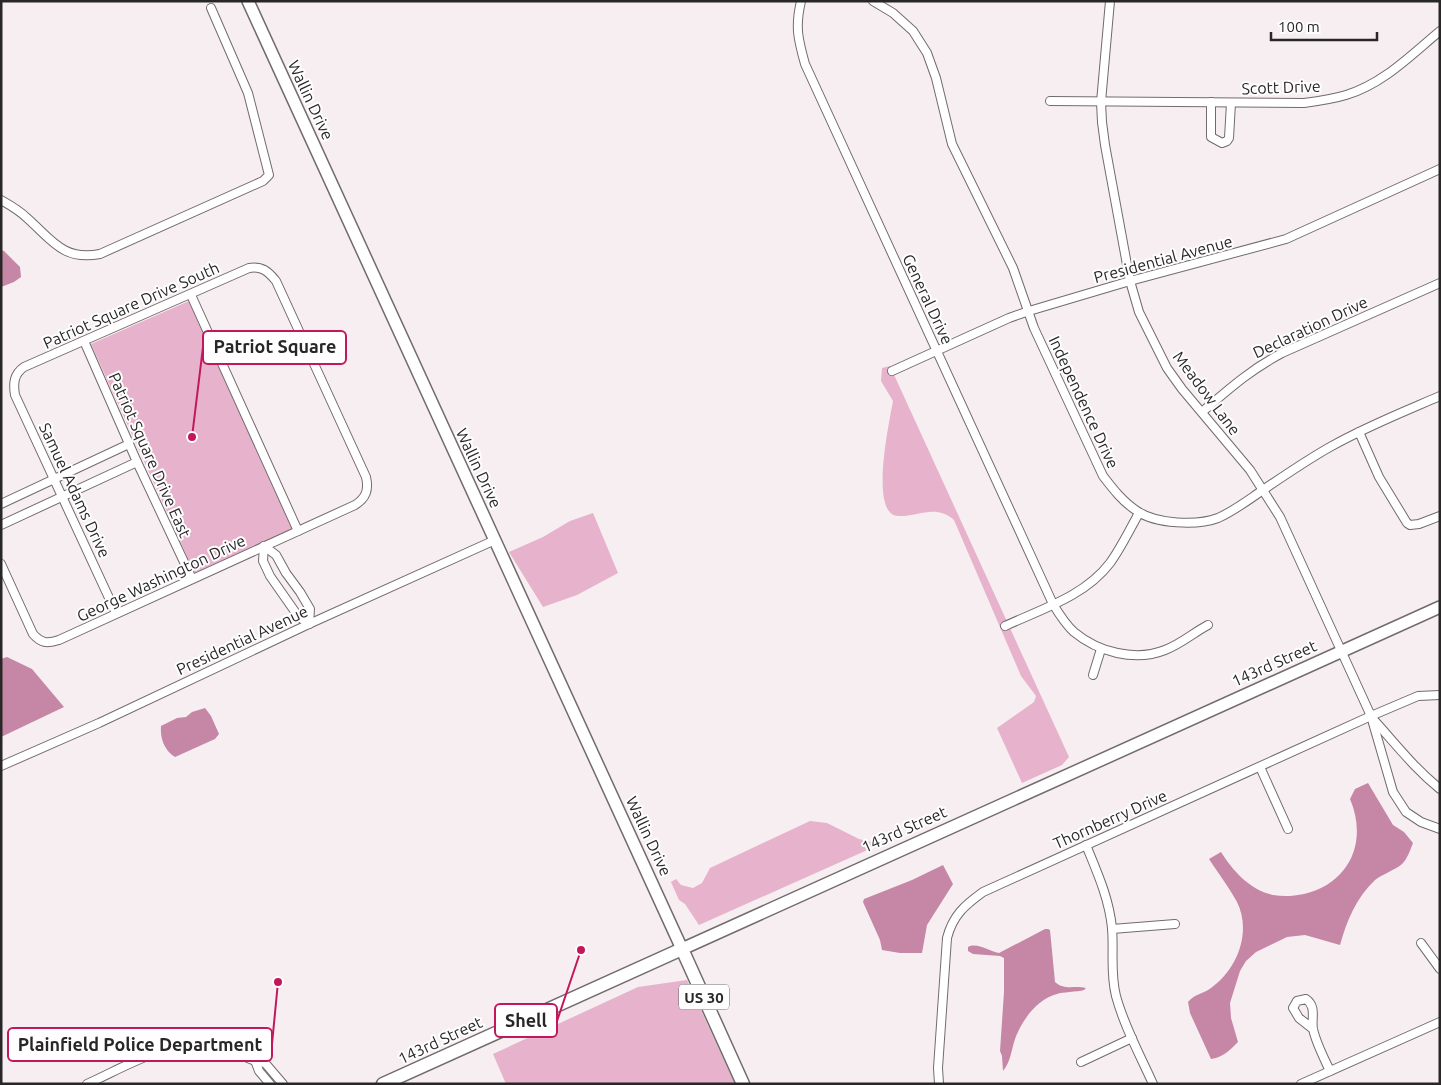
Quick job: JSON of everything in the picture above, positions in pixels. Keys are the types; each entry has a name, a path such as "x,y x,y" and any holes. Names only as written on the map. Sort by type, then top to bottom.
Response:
{"main road":[{"name":"Wallin Drive","path":"248,1 682,948"},
{"name":"143rd Street","path":"383,1084 1440,607"},
{"name":"US 30","path":"682,948 743,1084"}],"street":[{"name":"General Drive","path":"801,1 796,19 798,39 805,64 1053,604 1062,618 1073,631 1101,649 1121,654 1142,655 1163,651 1182,643 1208,624"},
{"name":"Independence Drive","path":"873,1 893,13 913,31 927,53 936,78 952,144 1013,268 1034,328 1103,476 1119,497 1139,513 1166,521 1192,523 1217,518 1235,509 1304,463 1359,432 1440,396"},
{"name":"Meadow Lane","path":"1110,1 1102,102 1105,145 1130,281 1139,312 1163,360 1182,389 1250,470 1280,517 1371,716 1393,792 1406,812 1421,822 1440,829"},
{"path":"1,200 26,216 58,248 74,254 89,256 100,254 263,181 269,175 248,93 211,8"},
{"name":"Scott Drive","path":"1050,101 1304,103 1329,99 1348,94 1378,80 1440,31"},
{"path":"1211,102 1211,137 1222,143 1229,138 1231,103"},
{"name":"Presidential Avenue","path":"892,371 1008,318 1029,311 1130,281 1286,240 1440,169"},
{"name":"Patriot Square Drive South","path":"15,378 18,371 24,367 249,268 263,268 276,281 366,478 368,485 366,493"},
{"name":"Declaration Drive","path":"1202,412 1246,374 1282,353 1440,283"},
{"path":"190,295 298,531"},
{"name":"Patriot Square Drive East","path":"84,342 137,462 192,579"},
{"name":"Samuel Adams Drive","path":"15,378 13,386 15,395 116,614"},
{"path":"1359,432 1379,477 1407,523 1410,525 1419,524 1440,516"},
{"path":"1,504 129,444"},
{"path":"1,525 137,462"},
{"name":"George Washington Drive","path":"1,564 33,634 45,643 59,640 356,505 362,501 366,493"},
{"path":"1005,626 1084,588 1099,576 1111,562 1139,513"},
{"name":"Presidential Avenue","path":"1,766 99,723 309,624 494,540"},
{"path":"264,546 276,556 310,609 309,624"},
{"path":"264,546 263,560 270,576 298,616 309,624"},
{"path":"1093,675 1101,649"},
{"name":"Thornberry Drive","path":"939,1084 938,1059 947,938 951,924 968,903 983,892 1371,716 1418,696 1440,695"},
{"name":"Meadow Lane","path":"1371,716 1402,754 1440,789"},
{"path":"1260,767 1288,829"},
{"path":"1086,845 1108,900 1112,929 1113,982 1121,1011 1153,1084"},
{"path":"1112,929 1175,924"},
{"path":"1421,944 1440,969"},
{"path":"1302,1084 1440,1022"},
{"path":"1313,1029 1330,1071"},
{"path":"1081,1062 1132,1038"},
{"path":"87,1084 158,1051 180,1045 197,1044 220,1047 240,1054 256,1063 265,1063 273,1070 283,1084"},
{"path":"256,1063 259,1071 270,1084"}],"shaded area":[{"path":"1,250 20,267 21,277 1,287"},
{"path":"189,301 294,530 195,574 91,344"},
{"path":"890,366 1069,757 1062,765 1022,783 997,728 1034,702 1036,696 1021,676 954,520 947,515 934,512 899,516 890,512 885,501 883,466 893,401 881,381 882,368"},
{"path":"593,513 618,573 577,595 543,607 509,552 543,537 570,521"},
{"path":"7,657 32,669 64,707 1,737 1,659"},
{"path":"205,708 219,734 215,739 175,757 163,743 161,726"},
{"path":"1368,783 1393,825 1404,832 1413,843 1407,857 1399,866 1375,880 1362,894 1349,918 1340,945 1305,935 1287,937 1256,952 1246,961 1240,971 1230,1003 1231,1018 1238,1042 1229,1051 1211,1059 1190,1013 1188,1002 1211,988 1228,971 1235,961 1239,950 1243,926 1237,902 1209,859 1221,852 1243,879 1257,889 1273,895 1304,894 1320,888 1344,870 1351,858 1357,830 1350,799 1355,789"},
{"path":"810,821 827,823 859,839 875,843 892,839 699,925 685,904 679,900 671,882 676,879 681,885 693,888 702,883 710,868"},
{"path":"943,865 953,884 927,925 922,953 900,953 882,950 880,940 863,902 864,899 912,880"},
{"path":"1045,929 1050,930 1055,982 1066,987 1086,988 1081,991 1057,994 1043,1000 1031,1011 1018,1032 1009,1060 1003,1071 1000,1051 1004,958 973,954 968,951 968,947 979,946 999,953"},
{"path":"687,980 735,1084 506,1084 493,1054 638,987"}],"place":[{"name":"Patriot Square","path":"192,437"},
{"name":"Shell","path":"581,950"},
{"name":"Plainfield Police Department","path":"278,982"}]}
